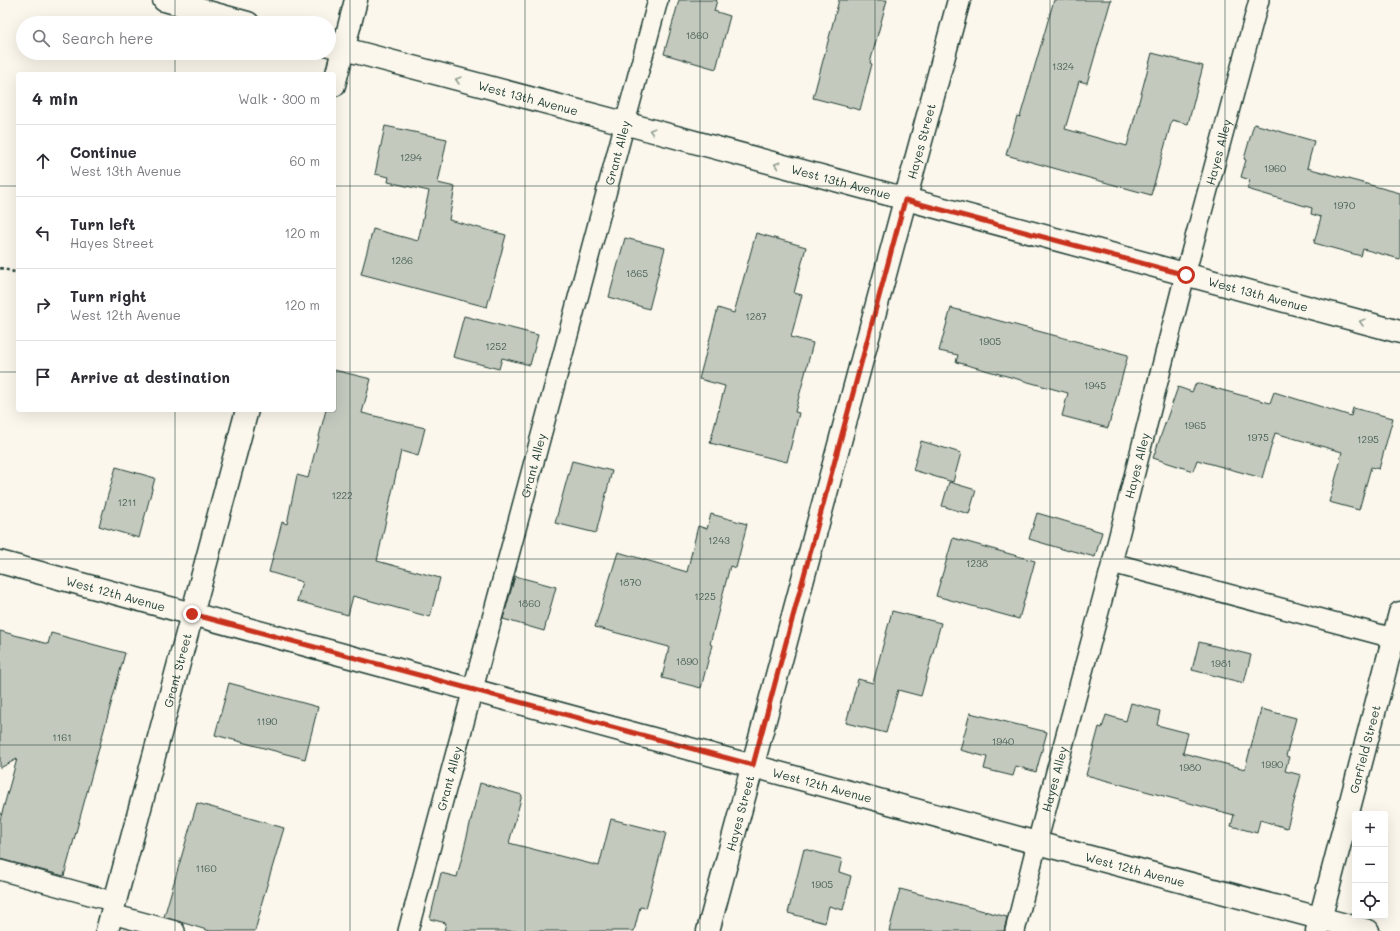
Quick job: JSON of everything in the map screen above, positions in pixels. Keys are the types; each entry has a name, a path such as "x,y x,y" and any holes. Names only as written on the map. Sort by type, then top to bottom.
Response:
{"street":[{"path":"164,0 222,16"},
{"path":"336,47 356,0"},
{"name":"Hayes Street","path":"708,931 959,0"},
{"name":"West 13th Avenue","path":"336,47 1400,332"},
{"path":"335,60 335,72"},
{"name":"Grant Street","path":"111,916 246,412"},
{"name":"West 12th Avenue","path":"0,562 1037,843 1319,925 1368,931"},
{"name":"Garfield Street","path":"1319,925 1400,614"}],"lane":[{"name":"Grant Alley","path":"408,931 658,0"},
{"name":"Hayes Alley","path":"1015,931 1259,0"},
{"path":"1112,563 1393,638"},
{"path":"0,870 111,916 175,931"}],"path":[{"path":"0,268 16,272"}],"building":[{"path":"679,0 717,0 714,11 730,16 716,69 664,54"},
{"path":"839,0 887,0 870,63 872,64 860,110 813,98"},
{"path":"1054,0 1111,0 1087,83 1079,81 1065,129 1127,146 1152,53 1203,66 1188,124 1172,120 1151,195 1006,155 1017,116 1020,117"},
{"path":"1254,124 1314,141 1307,168 1400,193 1400,259 1363,249 1361,256 1314,243 1321,217 1311,214 1312,208 1247,189 1250,180 1241,177 1246,160 1244,159"},
{"path":"385,126 447,139 438,183 455,187 449,220 506,235 487,307 361,274 373,229 418,241 429,191 388,182 389,177 375,174"},
{"path":"756,233 806,247 794,293 802,295 791,337 813,343 795,412 799,413 787,462 710,443 725,386 699,379 718,308 734,313"},
{"path":"625,238 665,248 649,309 609,297"},
{"path":"951,308 1128,355 1108,428 1062,416 1068,393 956,362 958,355 939,351"},
{"path":"464,316 538,335 530,365 502,358 499,369 453,357"},
{"path":"336,370 371,379 362,413 425,428 418,456 401,451 377,561 440,578 430,617 353,596 348,615 297,601 302,582 269,572 282,522 287,524 297,475 308,478 325,412 336,412"},
{"path":"1196,383 1270,403 1274,392 1351,416 1353,408 1393,418 1379,469 1371,467 1359,510 1329,502 1342,452 1275,433 1262,478 1197,460 1193,471 1153,458 1178,387 1192,392"},
{"path":"921,441 961,453 953,482 913,470"},
{"path":"572,461 612,471 596,533 555,523"},
{"path":"116,467 155,478 139,538 99,526"},
{"path":"949,482 976,490 969,514 942,506"},
{"path":"1037,513 1102,532 1095,557 1029,539"},
{"path":"711,514 747,524 736,568 730,566 710,644 712,645 701,688 662,678 669,647 595,627 618,552 687,572 698,526 707,529"},
{"path":"953,538 1035,561 1019,619 936,596"},
{"path":"515,576 556,587 544,631 503,619"},
{"path":"892,611 941,623 921,696 898,690 886,733 846,723 858,679 873,683"},
{"path":"0,631 48,644 51,633 125,653 64,876 0,859 0,820 17,759 0,768"},
{"path":"1199,642 1251,655 1244,683 1192,670"},
{"path":"229,683 318,707 305,759 215,735"},
{"path":"1131,703 1160,711 1157,725 1188,733 1183,753 1245,769 1261,709 1296,718 1286,756 1289,757 1285,771 1301,775 1287,828 1260,820 1257,833 1231,826 1234,815 1086,775 1099,727 1102,728 1106,715 1126,721"},
{"path":"970,713 1047,732 1036,772 1016,766 1013,776 984,769 987,757 960,750"},
{"path":"480,783 522,795 509,843 599,866 611,819 666,833 646,908 640,907 634,931 444,931 446,923 430,919 441,873 457,877"},
{"path":"197,803 284,828 261,905 255,931 210,931 164,917"},
{"path":"804,849 842,859 839,872 851,876 843,910 829,906 825,923 788,913"},
{"path":"900,889 1007,917 1004,931 889,931"}],"route":[{"path":"192,614 753,765 905,200 1186,275"}]}
